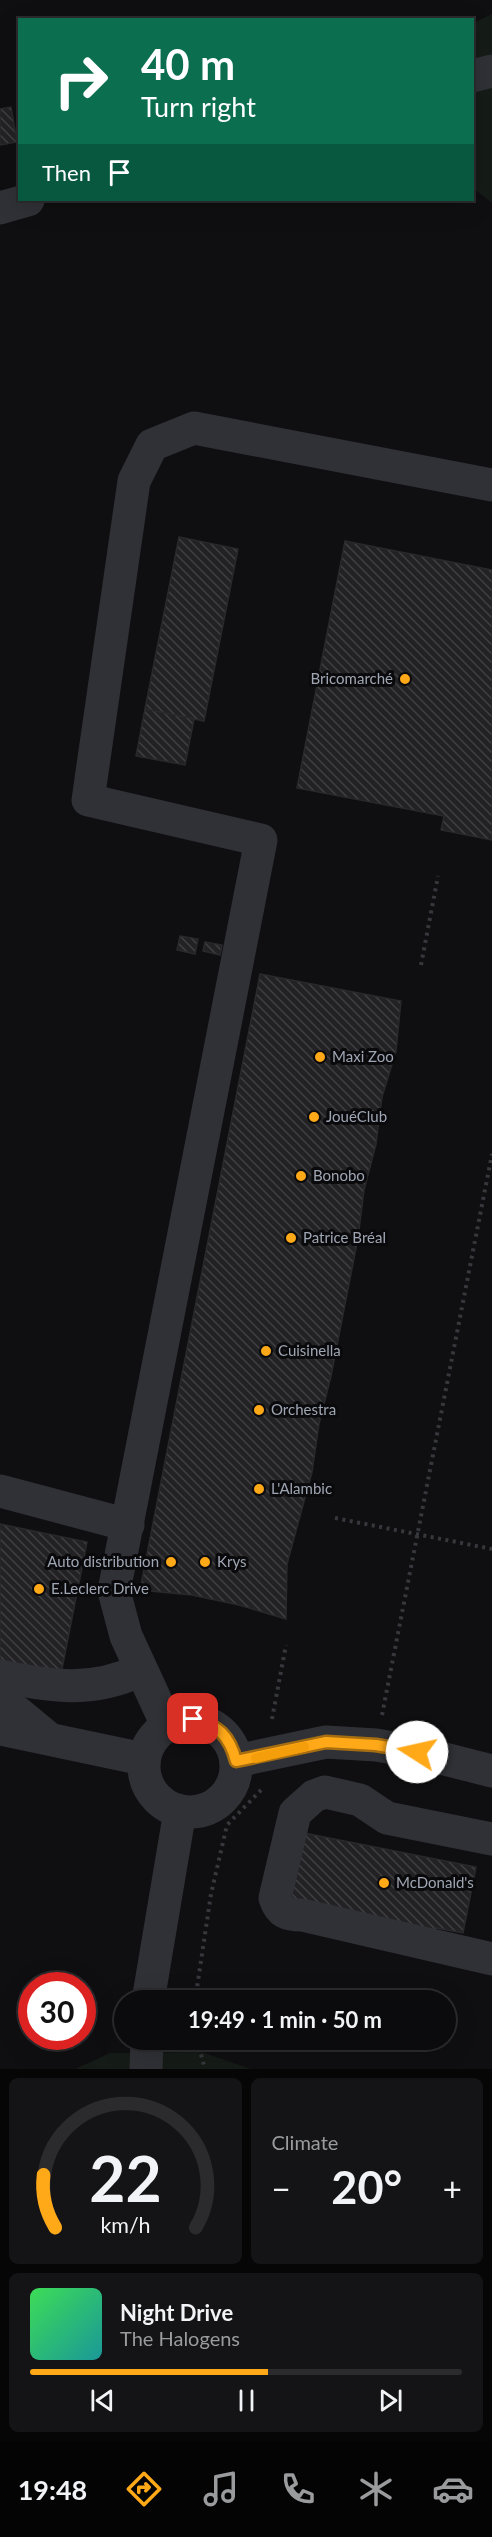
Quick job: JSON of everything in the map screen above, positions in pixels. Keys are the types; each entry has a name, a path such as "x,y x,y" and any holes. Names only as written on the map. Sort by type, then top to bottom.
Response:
{"street":[{"path":"474,76 492,71"},
{"path":"0,208 24,201"},
{"path":"167,1725 126,1636 114,1591 261,840 88,800 134,481 152,445 194,428 492,485"},
{"path":"0,1491 128,1525"},
{"path":"0,1676 41,1684 73,1687 127,1677 141,1670"},
{"path":"0,1698 50,1739"},
{"path":"180,1720 206,1722 227,1738 236,1761 235,1776 230,1789 220,1801 201,1810 180,1811 166,1806 147,1786 143,1772 143,1759 156,1733 167,1725 180,1720"},
{"path":"0,1729 143,1759"},
{"path":"236,1761 326,1742 376,1745 417,1752 492,1771"},
{"path":"492,1839 387,1818 360,1800 326,1792 314,1796 295,1814 275,1898 279,1909 289,1916 302,1915 492,1959"},
{"path":"150,1990 180,1811"},
{"path":"146,2069 147,2050"}],"path":[{"path":"420,965 438,876"},
{"path":"376,1745 492,1154"},
{"path":"335,1518 492,1550"},
{"path":"200,2050 205,2069"}],"shaded area":[{"path":"492,14 492,203 474,189 474,23"},
{"path":"202,2052 251,2069 75,2069 110,2053"}],"building":[{"path":"11,107 17,142 0,145 0,109"},
{"path":"179,537 238,549 204,721 145,709"},
{"name":"Bricomarché","path":"345,541 492,570 492,840 441,830 444,816 297,788"},
{"path":"145,709 194,719 185,765 136,756"},
{"path":"180,936 198,939 195,954 177,950"},
{"path":"205,942 222,945 220,955 203,951"},
{"path":"260,974 401,1001 396,1051 382,1097 376,1144 364,1190 358,1238 331,1376 319,1424 312,1472 287,1564 286,1619 239,1605 192,1595 140,1590"},
{"name":"E.Leclerc Drive","path":"0,1524 87,1542 59,1684 0,1672"},
{"name":"McDonald's","path":"304,1833 476,1867 463,1933 436,1928 436,1933 291,1899"}],"slow traffic":[{"path":"256,1758 304,1747"}],"place":[{"name":"Bricomarché","path":"405,679"},
{"name":"Maxi Zoo","path":"320,1057"},
{"name":"JouéClub","path":"314,1117"},
{"name":"Bonobo","path":"301,1176"},
{"name":"Patrice Bréal","path":"291,1238"},
{"name":"Cuisinella","path":"266,1351"},
{"name":"Orchestra","path":"259,1410"},
{"name":"L'Alambic","path":"259,1489"},
{"name":"Auto distribution","path":"171,1562"},
{"name":"Krys","path":"205,1562"},
{"name":"E.Leclerc Drive","path":"39,1589"},
{"name":"McDonald's","path":"384,1883"}],"route":[{"path":"193,1719 206,1722 218,1729 227,1738 236,1761 326,1742 376,1745 417,1752"}]}
